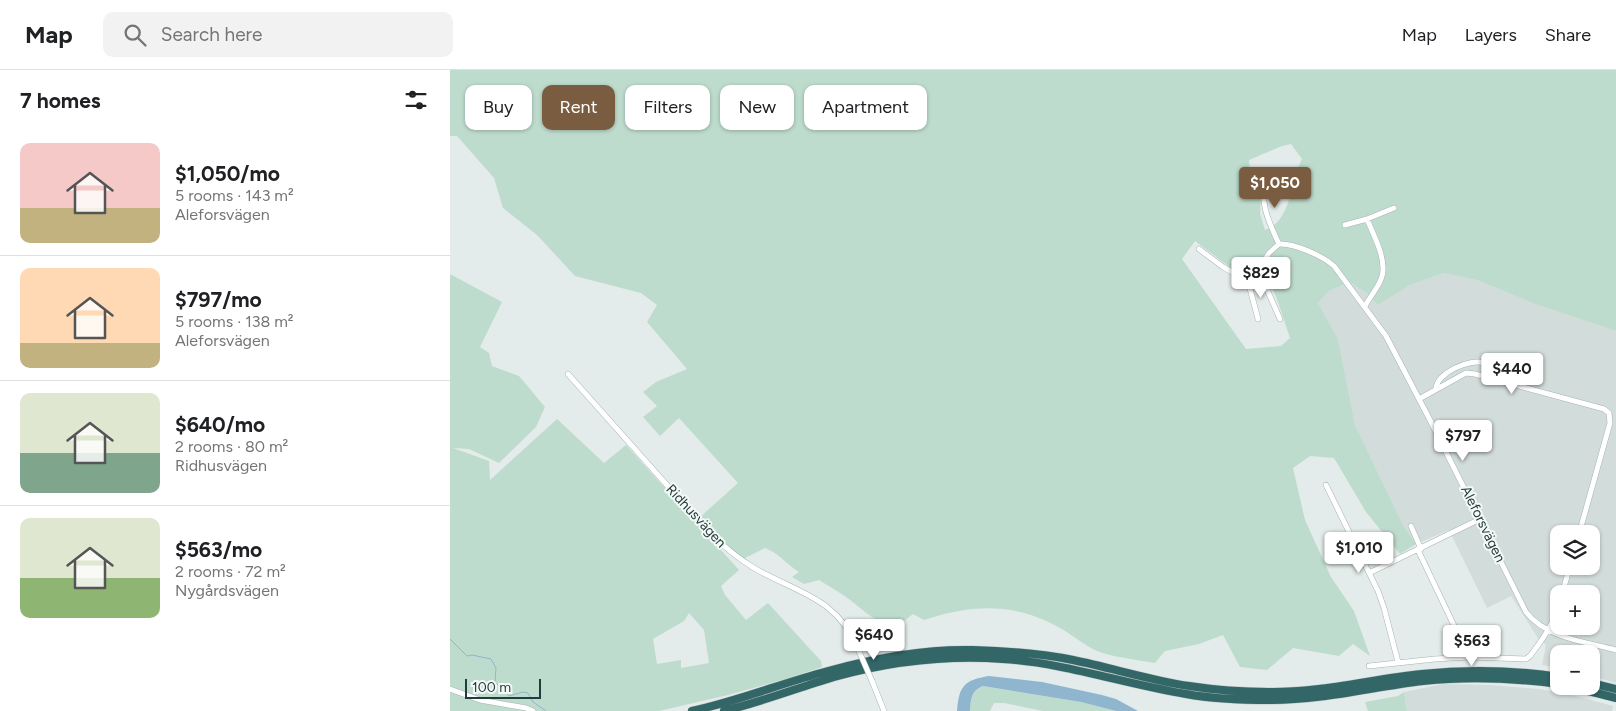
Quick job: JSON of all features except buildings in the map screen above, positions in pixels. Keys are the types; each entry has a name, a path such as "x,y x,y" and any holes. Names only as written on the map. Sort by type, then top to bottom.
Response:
{"highway":[{"path":"692,711 761,692 826,671 888,657 948,650 1005,651 1050,656 1190,686 1236,691 1271,692 1305,690 1420,674 1456,671 1490,670 1550,676"},
{"path":"724,711 836,677 902,663 949,659 1002,659 1046,664 1188,695 1226,699 1272,700 1309,698 1421,681 1455,678 1526,680 1550,683"},
{"path":"1600,685 1616,689"},
{"path":"1600,694 1616,698"}],"street":[{"path":"1248,281 1269,253 1279,244 1264,208 1263,190 1267,174"},
{"path":"1345,225 1367,219 1394,208"},
{"path":"1364,306 1380,280 1384,268 1378,246 1367,219"},
{"name":"Aleforsvägen","path":"1279,244 1288,244 1325,258 1334,266 1386,336 1526,612 1533,620 1549,630 1616,650"},
{"path":"1200,249 1223,267 1248,281 1258,318"},
{"path":"1258,269 1280,319"},
{"path":"1436,390 1438,381 1444,374 1456,368 1475,363 1483,362 1491,368 1489,378"},
{"path":"1419,399 1466,373 1604,410 1609,413 1610,423 1582,525"},
{"name":"Ridhusvägen","path":"568,374 719,543 756,569 806,592 829,608 838,617 848,629 884,711"},
{"path":"1326,485 1370,573 1384,608 1398,662"},
{"path":"1370,573 1480,519"},
{"path":"1411,526 1419,549 1469,657"},
{"path":"1369,666 1469,657 1526,659 1549,630"},
{"path":"450,690 480,700 526,708 533,711"}],"shaded area":[{"path":"1444,273 1477,280 1535,304 1616,331 1616,683 1600,679 1600,645 1550,645 1550,666 1542,665 1546,645 1538,638 1511,596 1487,608 1449,530 1416,544 1403,525 1355,425 1338,339 1318,303 1329,291 1349,282 1367,293 1378,305 1410,285"},
{"path":"1443,684 1490,685 1539,689 1550,691 1550,695 1571,695 1613,706 1612,711 1407,711 1404,692"}],"green space":[{"path":"450,70 1616,70 1616,331 1535,304 1477,280 1444,273 1410,285 1378,305 1367,293 1349,282 1329,291 1318,303 1338,339 1355,425 1403,525 1416,544 1400,554 1366,512 1334,458 1310,456 1293,468 1305,520 1331,577 1354,611 1370,656 1353,644 1339,656 1293,648 1267,670 1240,667 1223,635 1199,644 1165,651 1155,663 1100,652 1043,620 1026,614 993,608 959,611 924,620 913,614 899,625 890,624 870,616 843,595 819,580 804,584 792,577 799,572 770,550 765,548 743,559 721,541 699,518 738,483 679,418 660,436 643,417 657,406 643,392 656,382 687,369 647,322 657,305 641,293 575,276 537,235 503,208 494,178 457,136 450,136","holes":["1291,144 1302,159 1285,209 1274,225 1265,230 1260,214 1262,178 1250,173 1249,160","1195,241 1244,278 1254,279 1263,267 1277,299 1290,338 1281,346 1246,349 1182,259"]},
{"path":"450,274 502,302 480,347 489,353 492,366 519,376 545,407 536,427 499,463 469,449 453,448 489,461 490,480 557,419 604,463 626,445 739,570 721,586 725,595 746,620 768,603 821,661 822,667 728,695 659,711 450,711","holes":["689,613 704,630 709,663 681,668 681,660 657,664 653,639 684,621"]},
{"path":"983,686 1081,702 1116,711 1043,711 1004,703 994,703 990,711 970,711 972,696"},
{"path":"1404,692 1407,711 1368,711 1365,702 1398,696"}],"water":[{"path":"989,676 1042,682 1102,695 1116,699 1138,711 1116,711 1081,702 983,686 974,693 971,699 970,711 957,711 959,696 964,686 968,682"}],"waterway":[{"path":"450,639 467,656 472,655 491,659 496,668 495,682 509,696 523,692 528,693 533,702 546,711"}]}
